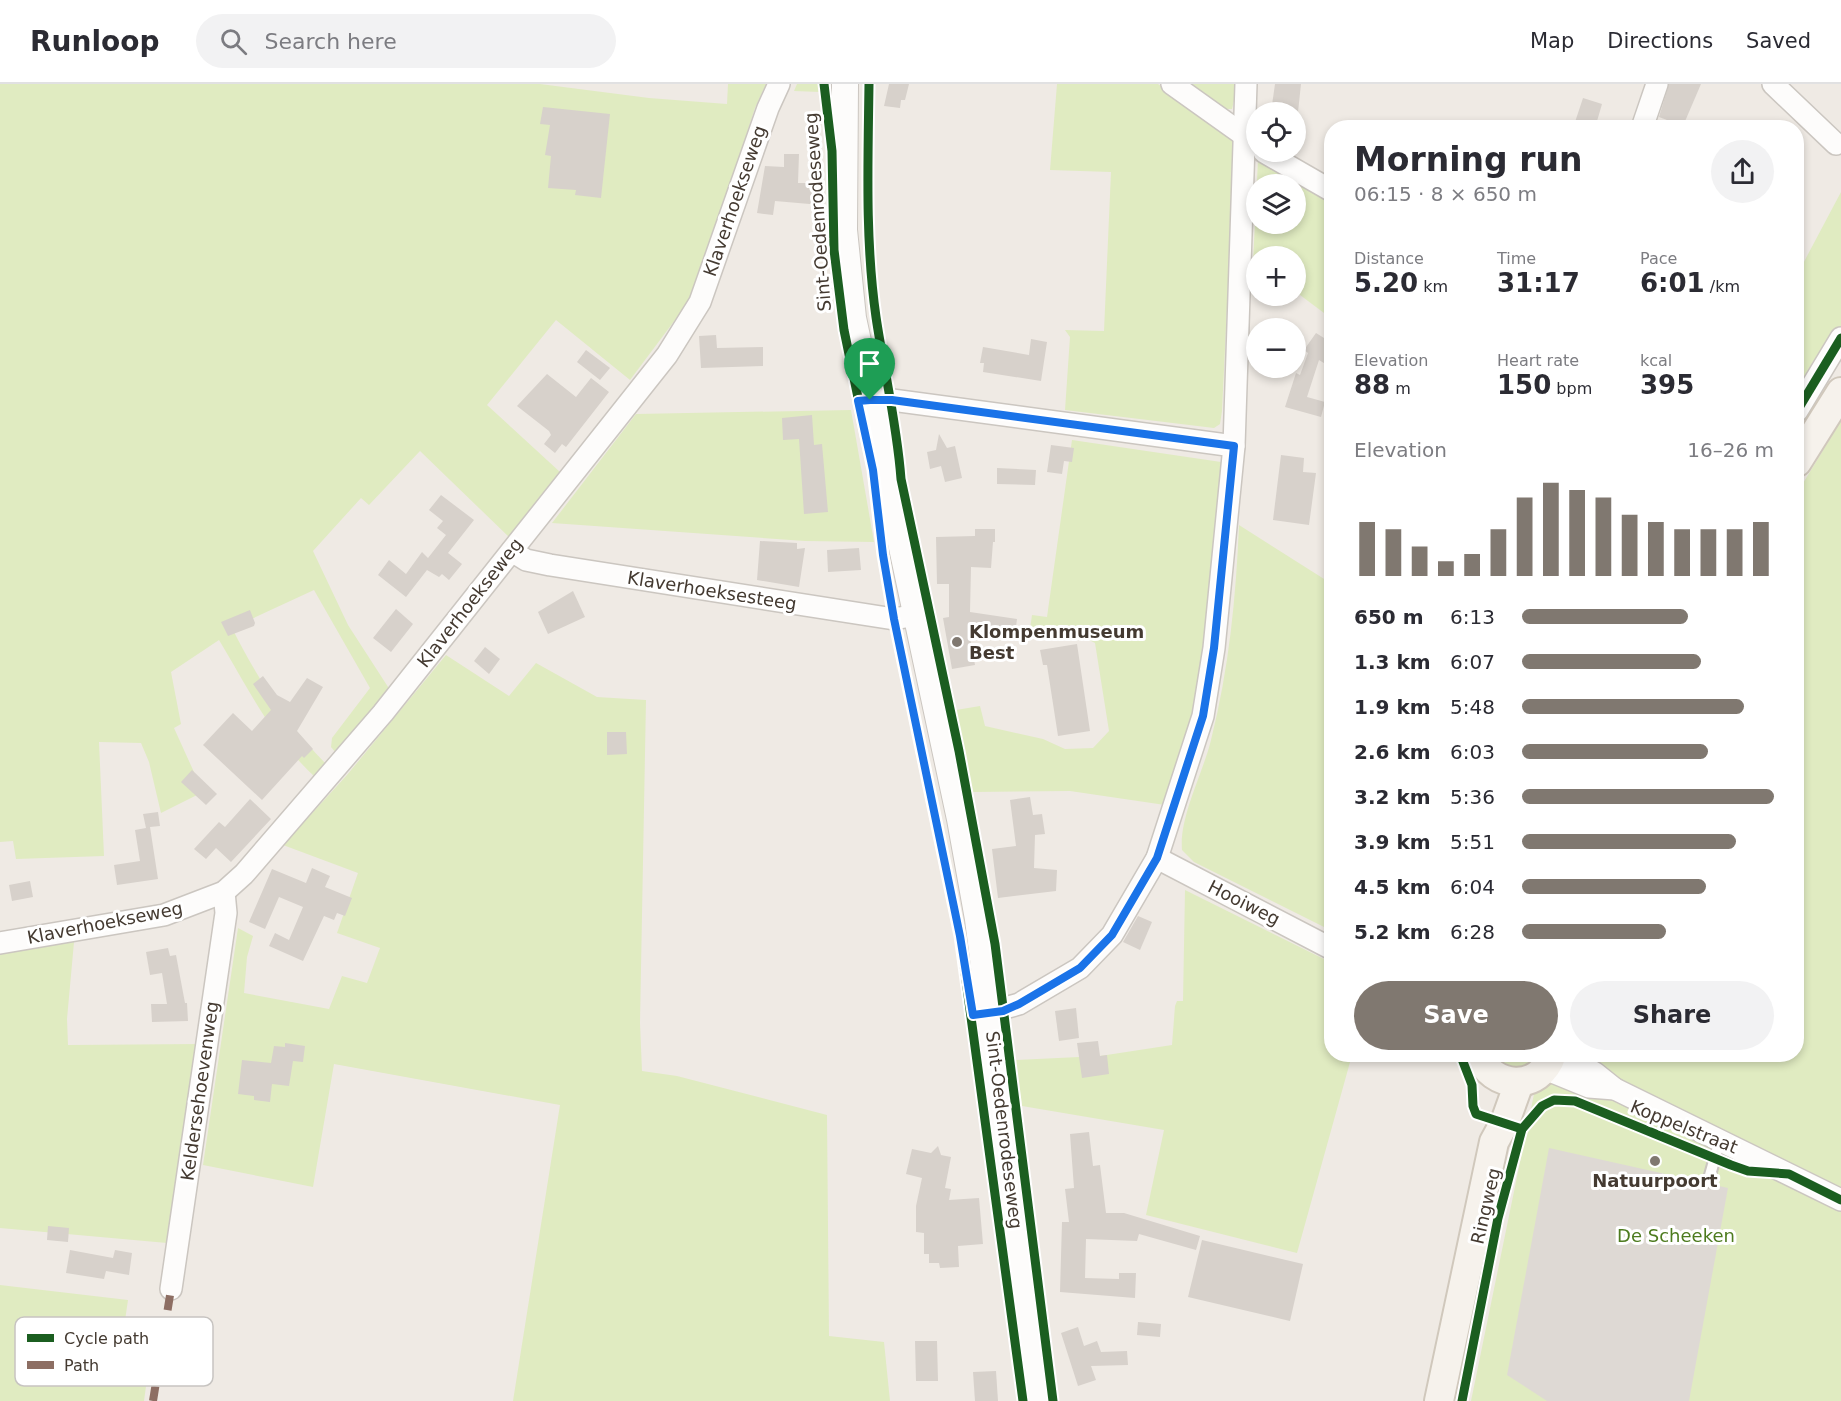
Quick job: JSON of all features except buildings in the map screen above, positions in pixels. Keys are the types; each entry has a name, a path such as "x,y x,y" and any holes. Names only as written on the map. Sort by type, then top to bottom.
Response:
{"main road":[{"path":"1804,451 1841,392"},
{"path":"1482,1062 1488,1072 1508,1081 1537,1076 1550,1062"},
{"name":"Ringweg","path":"1439,1401 1494,1142 1505,1122 1508,1081"}],"street":[{"name":"Klaverhoekseweg","path":"0,943 164,915 224,892 244,874 383,713 687,326 699,302 768,108 779,84"},
{"name":"Sint-Oedenrodeseweg","path":"845,84 847,266 853,318 960,819 978,919 1039,1401"},
{"path":"1172,84 1246,137"},
{"path":"1246,84 1247,102"},
{"path":"1645,120 1657,84"},
{"path":"1773,84 1836,144"},
{"path":"990,1012 1019,1004 1080,968 1112,935 1157,858 1203,716 1214,648 1234,446 1249,162"},
{"path":"1281,162 1324,186"},
{"path":"1804,399 1841,338"},
{"path":"870,400 892,400 1234,446"},
{"name":"Klaverhoeksesteeg","path":"512,551 526,560 550,565 894,619 916,615"},
{"name":"Hooiweg","path":"1157,858 1324,945"},
{"name":"Keldersehoevenweg","path":"171,1289 226,914 224,892"},
{"name":"Koppelstraat","path":"1557,1062 1589,1086 1615,1089 1841,1200"}],"lane":[{"path":"1708,1182 1720,1140"}],"green space":[{"path":"0,84 540,84 649,98 727,104 728,84 766,84 755,108 699,280 684,308 630,380 556,320 487,405 560,472 510,538 420,451 369,505 361,498 313,551 348,625 390,690 337,754 331,747 332,738 370,688 314,590 232,628 274,700 312,750 327,765 316,778 300,762 273,729 219,640 171,672 181,724 174,728 203,792 161,813 149,762 141,743 99,742 104,856 16,859 13,841 0,842"},
{"path":"797,84 820,84 820,92 794,91"},
{"path":"1057,84 1158,84 1235,139 1222,411 1220,424 1214,428 1065,410 1070,337 1065,330 1104,331 1111,172 1050,170"},
{"path":"1191,84 1238,84 1232,109 1226,109"},
{"path":"1258,162 1280,174 1257,174"},
{"path":"1306,188 1324,194 1324,313 1306,300 1306,246 1254,246 1254,234 1306,234"},
{"path":"1841,192 1841,330 1804,391 1804,262"},
{"path":"851,410 874,542 805,541 552,523 636,414"},
{"name":"De Scheeken","path":"1841,421 1841,1401 1471,1401 1541,1062 1804,1062 1804,482"},
{"path":"1072,440 1221,462 1212,592 1199,679 1179,764 1165,805 1070,791 973,792 956,710 980,706 985,726 1043,739 1065,749 1093,748 1109,731 1095,643 1071,631 1048,636 1029,636 1032,615 1047,617"},
{"path":"1239,525 1324,579 1324,927 1194,862 1182,850 1184,824 1211,740 1223,687 1236,579"},
{"path":"446,655 509,696 536,663 597,697 646,700 640,1023 642,1071 677,1076 827,1115 829,1336 884,1342 890,1401 513,1401 560,1105 334,1064 313,1187 203,1165 238,928 253,936 247,957 244,993 329,1009 342,976 367,983 380,948 337,933 358,873 283,845 347,775"},
{"path":"1185,890 1324,959 1324,1062 1350,1062 1297,1253 1146,1215 1164,1130 1022,1106 1015,1060 1100,1056 1172,1045 1175,1006 1177,1001 1183,1001"},
{"path":"74,942 67,1019 68,1045 199,1044 167,1243 0,1228 0,954"},
{"path":"1502,1062 1530,1062 1520,1067"},
{"path":"0,1285 128,1300 126,1317 15,1317 15,1386 146,1386 144,1401 0,1401"}],"shaded area":[{"path":"1549,1148 1728,1188 1689,1401 1547,1401 1507,1375"}],"marked path":[{"path":"166,1317 171,1289"},
{"path":"153,1401 155,1386"}],"cycle path":[{"path":"824,84 832,151 834,250 844,330 873,470 883,555 894,619 960,936 1023,1401"},
{"path":"869,84 869,230 876,317 901,479 959,751 995,944 1053,1401"},
{"path":"1804,399 1841,338"},
{"path":"1463,1062 1472,1085 1473,1106 1476,1114 1522,1129"},
{"path":"1462,1401 1498,1218 1522,1129 1542,1106 1554,1100 1575,1101 1748,1171 1789,1174 1841,1200"}],"place":[{"name":"Klompenmuseum Best","path":"957,642"},
{"name":"Natuurpoort","path":"1655,1161"}],"route":[{"path":"870,400 892,400 1234,446 1214,648 1203,716 1157,858 1112,935 1097,952 1080,968 1003,1011 973,1015 960,936 894,619 883,555 873,470 858,401 870,400"}]}
